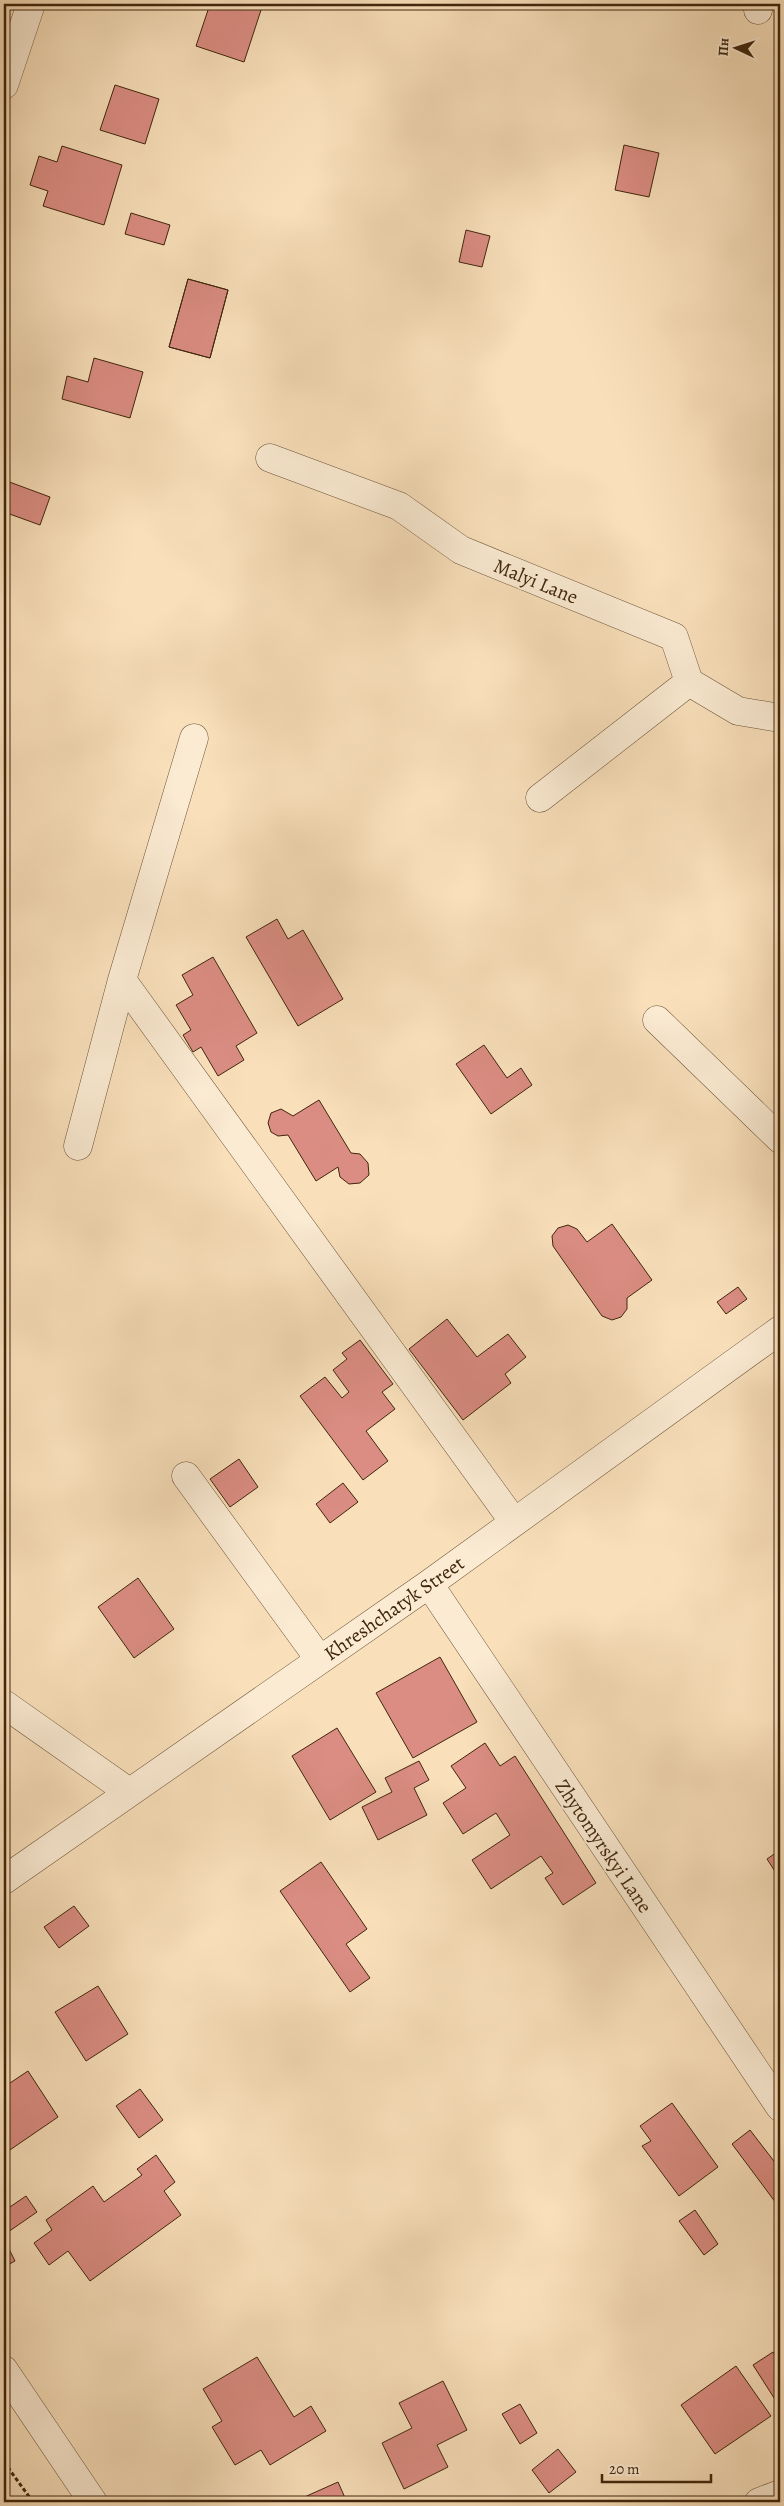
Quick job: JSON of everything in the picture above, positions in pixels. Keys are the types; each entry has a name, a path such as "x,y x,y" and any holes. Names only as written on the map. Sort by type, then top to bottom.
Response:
{"street":[{"path":"4,85 31,4"},
{"name":"Malyi Lane","path":"270,458 398,506 461,550 674,637 689,682"},
{"path":"540,798 689,682 738,711 780,718"},
{"path":"78,1146 122,980 194,738"},
{"path":"122,980 514,1522"},
{"path":"657,1020 780,1139"},
{"name":"Khreshchatyk Street","path":"4,1880 429,1584 780,1330"},
{"path":"186,1476 320,1660"},
{"name":"Zhytomyrskyi Lane","path":"429,1584 780,2108"},
{"path":"4,1704 129,1792"},
{"path":"4,2370 94,2502"},
{"path":"759,2502 780,2494"}],"path":[{"path":"4,2462 33,2502"}],"building":[{"path":"210,4 254,4 262,7 244,62 196,46"},
{"path":"115,85 159,99 145,144 100,130"},
{"path":"624,145 659,153 649,197 615,190"},
{"path":"62,146 122,165 104,225 43,206 48,191 30,185 39,156 57,162"},
{"path":"131,213 170,225 164,245 125,234"},
{"path":"466,230 490,236 482,267 459,262"},
{"path":"188,279 228,290 210,358 169,347"},
{"path":"188,279 228,290 210,358 169,347"},
{"path":"94,358 143,372 130,418 62,399 67,376 88,382"},
{"path":"4,480 50,497 40,525 4,512"},
{"path":"277,919 288,939 303,930 343,999 298,1026 246,937"},
{"path":"213,957 257,1033 236,1046 244,1060 218,1076 201,1047 193,1052 183,1035 191,1030 176,1005 193,995 182,975"},
{"path":"484,1045 507,1078 521,1068 532,1085 491,1114 456,1064"},
{"path":"319,1100 351,1153 360,1154 368,1163 369,1175 360,1183 349,1184 340,1177 338,1167 316,1181 288,1135 278,1136 271,1132 268,1123 271,1113 281,1109 293,1116"},
{"path":"612,1224 652,1280 627,1298 627,1309 621,1317 612,1320 602,1316 553,1246 552,1236 558,1228 568,1225 577,1229 587,1242"},
{"path":"738,1287 747,1299 726,1314 717,1302"},
{"path":"447,1319 477,1357 508,1334 526,1357 505,1374 511,1383 463,1420 409,1349"},
{"path":"360,1340 393,1384 382,1392 395,1409 366,1431 388,1461 363,1480 300,1396 325,1377 342,1398 349,1392 333,1370 347,1359 342,1353"},
{"path":"239,1459 258,1487 230,1507 210,1479"},
{"path":"343,1483 358,1502 330,1523 316,1504"},
{"path":"138,1578 174,1629 134,1658 98,1607"},
{"path":"440,1657 477,1722 413,1758 376,1693"},
{"path":"337,1728 376,1792 330,1820 292,1756"},
{"path":"485,1743 500,1766 515,1756 596,1883 563,1905 545,1878 553,1873 541,1856 491,1889 472,1860 510,1835 496,1813 463,1834 443,1803 466,1788 451,1766"},
{"path":"419,1761 429,1780 414,1788 427,1815 378,1840 362,1807 392,1792 385,1778"},
{"path":"780,1850 780,1879 767,1859"},
{"path":"321,1862 367,1929 346,1944 370,1978 350,1992 280,1891"},
{"path":"74,1906 89,1926 59,1948 44,1927"},
{"path":"98,1986 128,2034 86,2061 55,2012"},
{"path":"28,2071 58,2117 4,2154 4,2087"},
{"path":"140,2089 163,2120 139,2138 116,2106"},
{"path":"672,2103 718,2167 679,2196 642,2146 651,2141 640,2126"},
{"path":"750,2130 780,2169 780,2199 776,2203 732,2144"},
{"path":"156,2155 175,2182 164,2191 181,2215 90,2281 68,2251 49,2265 34,2243 52,2230 46,2220 93,2186 104,2202 142,2175 137,2169"},
{"path":"26,2196 37,2212 8,2232 4,2227 4,2211"},
{"path":"695,2210 718,2244 704,2255 679,2221"},
{"path":"6,2243 15,2261 4,2267 4,2244"},
{"path":"773,2352 780,2364 780,2398 776,2401 753,2365"},
{"path":"257,2357 294,2417 311,2406 326,2431 270,2465 261,2450 235,2465 212,2427 222,2421 203,2389"},
{"path":"736,2366 771,2416 715,2454 681,2405"},
{"path":"443,2381 467,2430 437,2445 448,2467 404,2489 382,2443 412,2428 399,2403"},
{"path":"520,2404 537,2433 520,2444 502,2414"},
{"path":"558,2449 576,2472 549,2493 532,2470"},
{"path":"338,2482 346,2500 301,2502 300,2499"}]}
